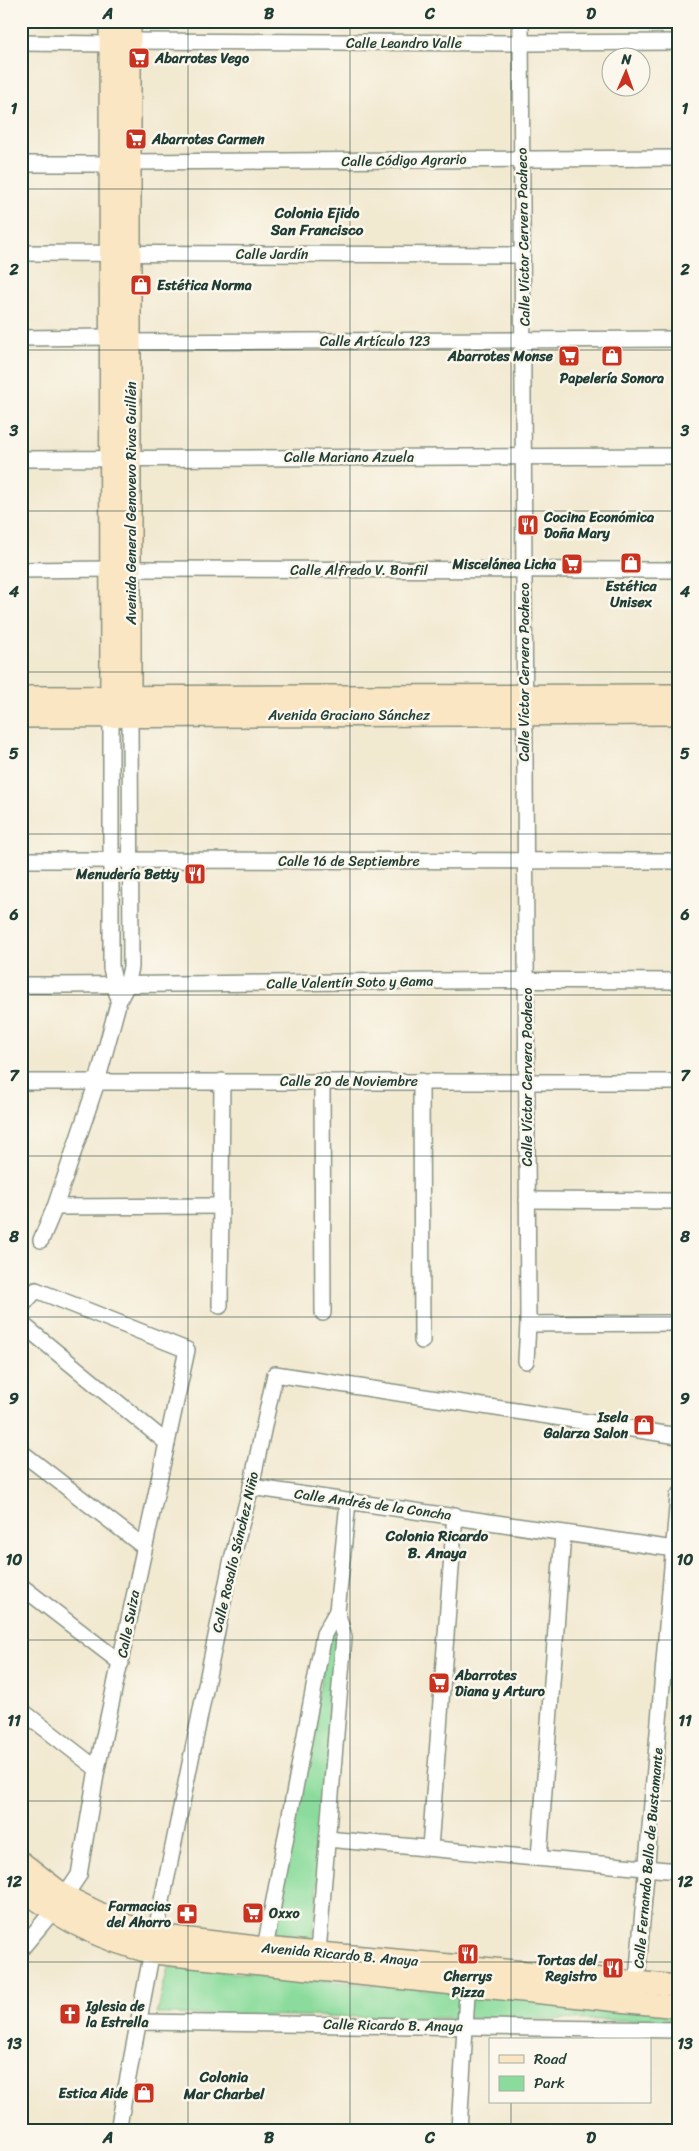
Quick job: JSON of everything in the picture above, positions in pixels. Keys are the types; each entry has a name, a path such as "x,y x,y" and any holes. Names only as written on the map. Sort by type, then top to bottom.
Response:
{"street":[{"name":"Avenida General Genovevo Rivas Guillén","path":"110,21 123,36 120,253 110,337 120,458 120,706 111,860 111,968 120,985"},
{"name":"Calle Víctor Cervera Pacheco","path":"521,21 528,1324 526,1361"},
{"name":"Calle Leandro Valle","path":"21,43 123,36 521,43 678,42"},
{"name":"Calle Código Agrario","path":"21,164 678,158"},
{"name":"Calle Jardín","path":"21,253 522,255"},
{"name":"Avenida General Genovevo Rivas Guillén","path":"120,253 131,342 120,458"},
{"path":"21,338 110,337"},
{"name":"Calle Artículo 123","path":"131,342 678,338"},
{"name":"Calle Mariano Azuela","path":"21,459 678,456"},
{"name":"Calle Alfredo V. Bonfil","path":"21,570 678,570"},
{"name":"Avenida Graciano Sánchez","path":"525,706 678,695"},
{"name":"Avenida Graciano Sánchez","path":"21,697 120,706 525,706 678,714"},
{"name":"Avenida General Genovevo Rivas Guillén","path":"120,706 132,861 131,967 120,985"},
{"name":"Avenida Graciano Sánchez","path":"21,717 120,706"},
{"name":"Calle 16 de Septiembre","path":"21,860 678,861"},
{"name":"Calle Valentín Soto y Gama","path":"21,985 526,979 678,981"},
{"path":"41,1240 55,1207 97,1082 119,1000 120,985"},
{"path":"220,1306 222,1081"},
{"path":"322,1081 323,1314"},
{"path":"420,1081 422,1341"},
{"name":"Calle 20 de Noviembre","path":"21,1082 678,1082"},
{"path":"527,1200 678,1201"},
{"path":"55,1207 221,1206"},
{"name":"Calle Suiza","path":"21,1949 59,1904 80,1875 97,1769 121,1663 143,1546 187,1350 36,1290 25,1301"},
{"path":"21,1323 166,1444"},
{"path":"528,1324 678,1323"},
{"name":"Calle Rosalío Sánchez Niño","path":"118,2130 231,1563 251,1486 274,1374 678,1436"},
{"path":"21,1452 143,1546"},
{"name":"Calle Andrés de la Concha","path":"251,1486 348,1502 455,1515 564,1534 674,1549"},
{"name":"Calle Fernando Bello de Bustamante","path":"637,1981 678,1496"},
{"path":"318,1952 344,1637 337,1612 348,1502"},
{"path":"430,1848 455,1515"},
{"path":"538,1858 564,1534"},
{"path":"21,1586 121,1663"},
{"path":"266,1948 324,1634 337,1612"},
{"path":"21,1710 97,1769"},
{"path":"327,1839 678,1871"},
{"name":"Avenida Ricardo B. Anaya","path":"21,1862 59,1904"},
{"name":"Avenida Ricardo B. Anaya","path":"21,1888 59,1904 117,1922 154,1944 468,1975 637,1981 678,1986"},
{"name":"Avenida Ricardo B. Anaya","path":"154,1944 318,1952 678,2007"},
{"path":"459,2130 468,1975"},
{"name":"Calle Ricardo B. Anaya","path":"139,2022 678,2030"}],"green space":[{"path":"336,1632 340,1636 313,1939 271,1937 330,1634"},
{"path":"168,1967 678,2011 678,2021 157,2014"}],"place":[{"name":"Abarrotes Vego","path":"139,58"},
{"name":"Abarrotes Carmen","path":"136,139"},
{"name":"Estética Norma","path":"141,285"},
{"name":"Abarrotes Monse","path":"569,356"},
{"name":"Papelería Sonora","path":"612,356"},
{"name":"Cocina Económica Doña Mary","path":"528,525"},
{"name":"Estética Unisex","path":"631,563"},
{"name":"Miscelánea Licha","path":"572,564"},
{"name":"Menudería Betty","path":"195,874"},
{"name":"Isela Galarza Salon","path":"644,1425"},
{"name":"Abarrotes Diana y Arturo","path":"439,1683"},
{"name":"Oxxo","path":"253,1913"},
{"name":"Farmacias del Ahorro","path":"187,1914"},
{"name":"Cherrys Pizza","path":"468,1954"},
{"name":"Tortas del Registro","path":"613,1968"},
{"name":"Iglesia de la Estrella","path":"70,2014"},
{"name":"Estica Aide","path":"144,2093"}],"district":[{"name":"Colonia Ejido San Francisco","path":"317,222"},
{"name":"Colonia Ricardo B. Anaya","path":"437,1544"},
{"name":"Colonia Mar Charbel","path":"224,2086"}]}
